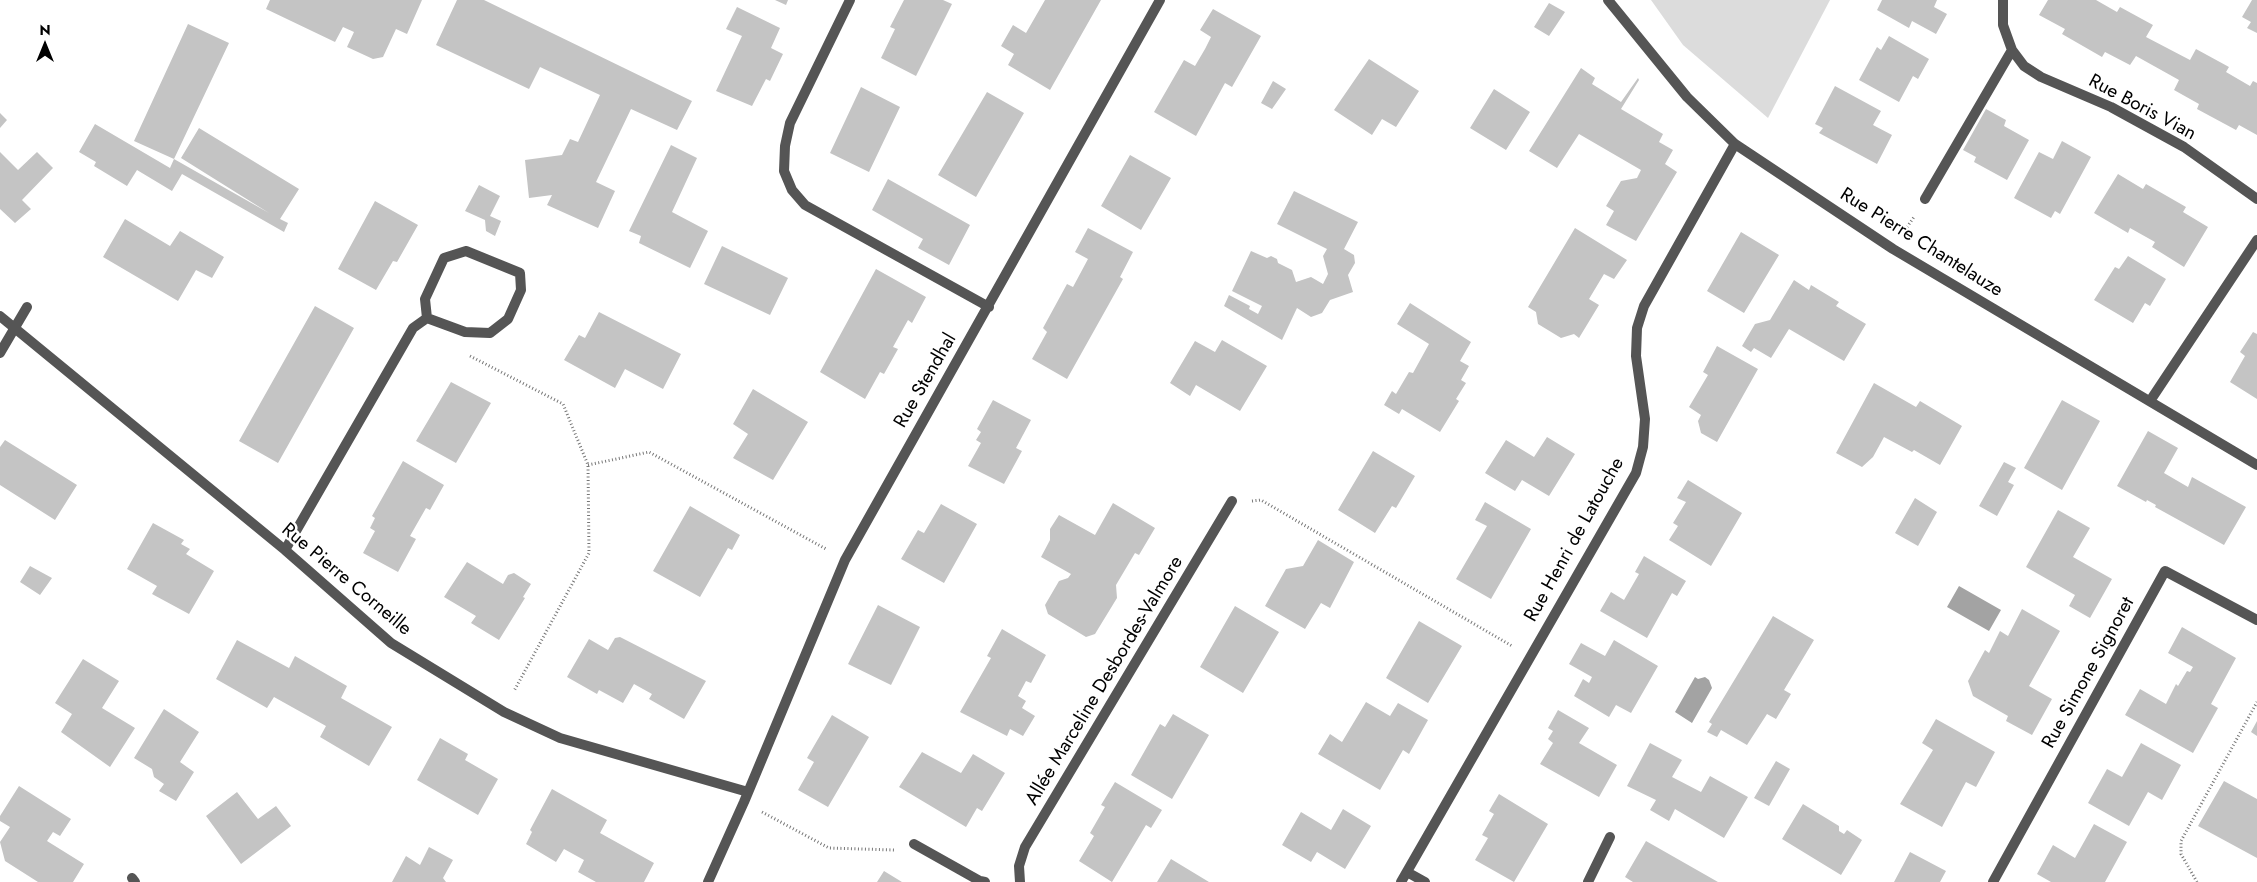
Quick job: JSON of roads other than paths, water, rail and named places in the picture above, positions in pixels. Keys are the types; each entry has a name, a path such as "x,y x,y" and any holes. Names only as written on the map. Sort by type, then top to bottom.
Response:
{"street":[{"path":"850,0 790,123 785,146 784,171 792,190 805,205 989,307"},
{"name":"Rue Stendhal","path":"708,882 746,797 845,560 1160,0"},
{"name":"Rue Pierre Chantelauze","path":"1608,0 1687,97 1735,144 1893,249 2257,465"},
{"name":"Rue Boris Vian","path":"2003,0 2003,25 2012,50 2024,66 2041,77 2111,107 2184,147 2257,199"},
{"path":"1925,199 2012,50"},
{"name":"Rue Henri de Latouche","path":"1401,882 1636,473 1644,447 1645,420 1636,356 1637,328 1644,306 1735,144"},
{"path":"2150,401 2257,240"},
{"path":"466,251 520,273 521,290 508,319 490,333 465,332 427,318 425,299 444,258 466,251"},
{"path":"0,353 27,307"},
{"name":"Rue Pierre Corneille","path":"0,316 285,550 391,643 504,712 560,738 746,797"},
{"path":"285,550 413,328 427,318"},
{"name":"Allée Marceline Desbordes-Valmore","path":"1020,882 1019,866 1025,847 1232,501"},
{"name":"Rue Simone Signoret","path":"1993,882 2165,571 2257,618"},
{"path":"1588,882 1610,837"},
{"path":"914,844 980,881 986,882"},
{"path":"1407,872 1425,882"}]}
